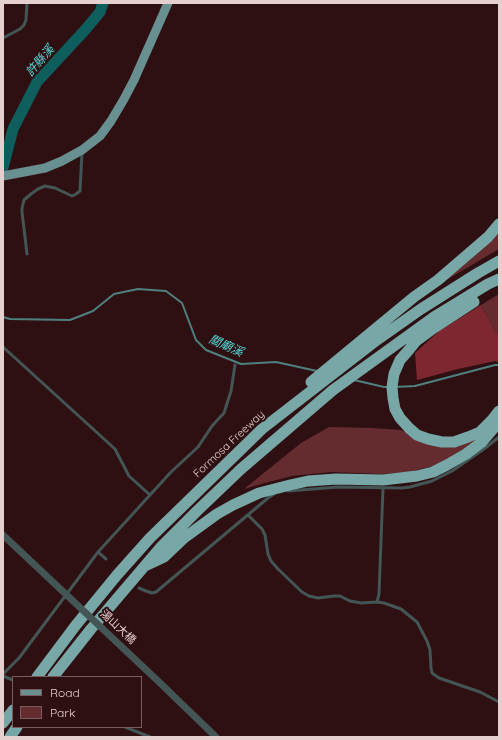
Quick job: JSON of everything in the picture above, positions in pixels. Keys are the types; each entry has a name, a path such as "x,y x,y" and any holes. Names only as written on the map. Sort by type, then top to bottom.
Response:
{"highway":[{"path":"374,336 414,297 444,275 488,236 499,224"},
{"path":"374,336 499,261"},
{"path":"54,676 91,629 160,548 241,470 333,390 434,317 488,284 499,280"},
{"path":"499,284 494,290 463,308 416,341 400,360 394,374 392,387 395,409 400,418 417,435 428,439 442,442 454,442 468,437 480,432 499,411"},
{"name":"Formosa Freeway","path":"38,676 76,624 116,575 150,538 286,407 374,336"},
{"path":"143,567 164,557 184,538 217,514 259,493 308,481 336,479 383,480 416,476 433,472 448,465 477,446 499,422"},
{"path":"3,723 12,711"},
{"path":"10,737 16,728"}],"main road":[{"path":"3,176 45,168 62,161 82,150 100,136 112,121 134,80 168,3"}],"street":[{"name":"湯山大橋","path":"3,535 158,680 216,737"}],"lane":[{"path":"3,38 20,29 24,25 26,20 26,3"},
{"path":"27,254 22,212 24,200 38,188 45,186 55,188 72,196 80,191 82,150"},
{"path":"3,347 115,449 129,476 150,495"},
{"path":"12,680 3,675 19,658 98,552 170,472 198,447 212,426 224,413 231,391 235,365"},
{"path":"287,491 338,487 410,487 432,481 452,471 499,437"},
{"path":"376,602 379,594 383,488"},
{"path":"139,588 146,592 156,592 268,498 276,493"},
{"path":"248,515 262,529 265,535 268,554 271,561 302,592 309,596 318,598 340,596 350,601 361,603 384,603 401,610 417,622 428,641 432,673 439,678 480,692 499,702"},
{"path":"98,552 106,559"},
{"path":"127,728 150,737"}],"green space":[{"path":"499,233 499,249 436,286 465,264"},
{"path":"499,294 499,334 495,332 481,305"},
{"path":"329,427 401,430 427,442 484,435 454,457 433,466 409,472 381,474 331,472 292,476 244,489 301,443"}],"shaded area":[{"path":"481,305 495,332 499,334 499,362 495,361 458,369 417,380 415,353 439,331"}],"waterway":[{"name":"許縣溪","path":"3,168 13,129 37,82 85,30 100,12 103,3"},
{"name":"關廟溪","path":"3,317 10,319 70,320 93,311 114,294 138,289 166,291 182,303 196,340 206,350 241,364 276,362 317,371"},
{"name":"關廟溪","path":"395,387 415,386 499,365"},
{"name":"關廟溪","path":"354,380 389,387"}]}
